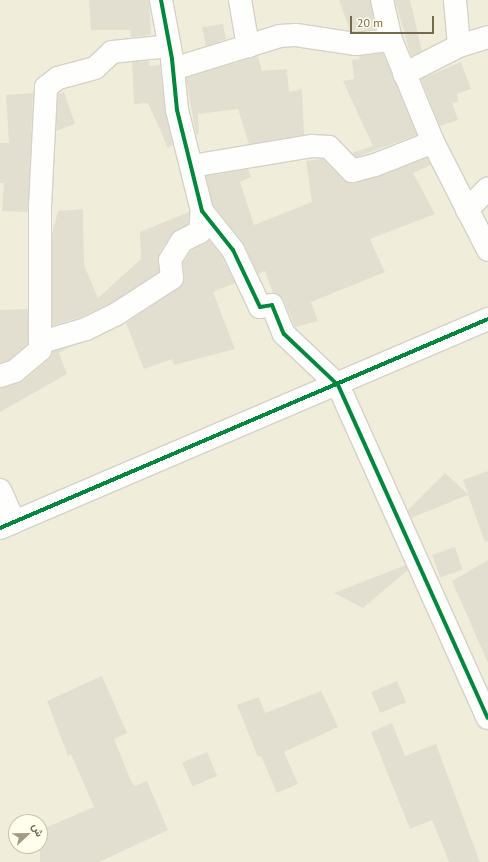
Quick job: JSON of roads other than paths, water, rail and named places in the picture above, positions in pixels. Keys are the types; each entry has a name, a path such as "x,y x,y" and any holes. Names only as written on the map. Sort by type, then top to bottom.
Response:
{"street":[{"path":"0,376 16,371 40,350 42,342 86,329 114,315 172,278 170,260 182,241 200,232 202,211 177,110 170,46 161,0"},
{"path":"240,0 248,46"},
{"path":"382,0 391,40 432,142 488,250"},
{"path":"455,0 459,46"},
{"path":"173,69 248,46 296,35 356,44 391,40"},
{"path":"404,74 459,46 488,37"},
{"path":"40,350 40,207 46,87 54,80 95,68 112,52 170,46"},
{"path":"192,166 312,146 329,147 352,171 375,165 432,142"},
{"path":"468,210 488,188"},
{"path":"202,211 233,250 260,307 272,305 284,334 338,385 488,718"},
{"path":"0,490 7,525 338,385 488,319"}]}
